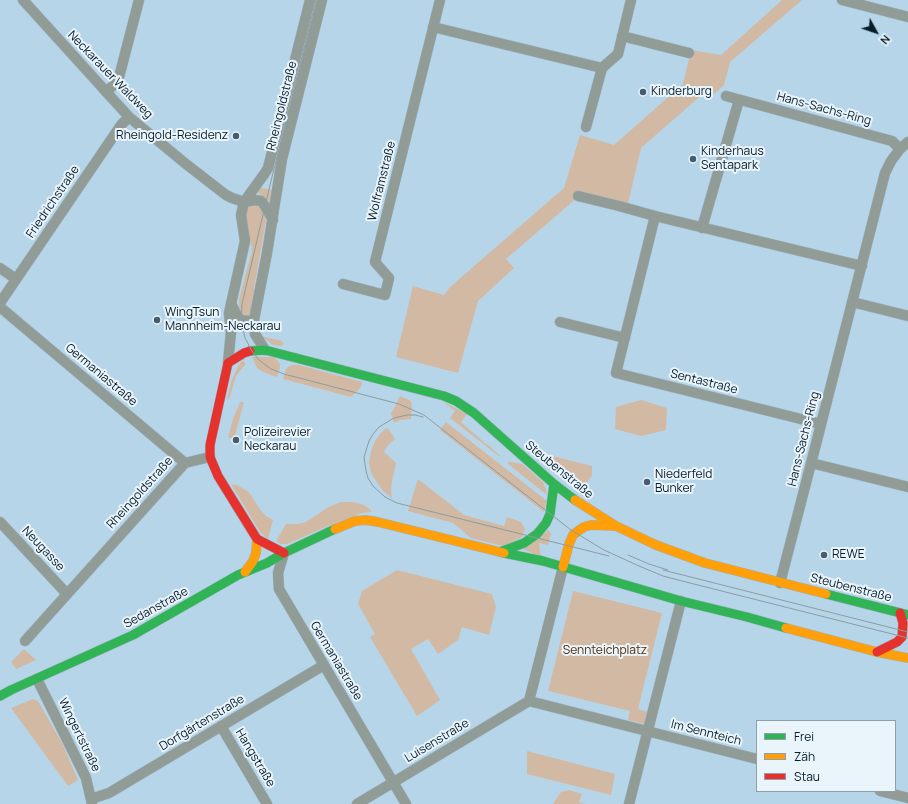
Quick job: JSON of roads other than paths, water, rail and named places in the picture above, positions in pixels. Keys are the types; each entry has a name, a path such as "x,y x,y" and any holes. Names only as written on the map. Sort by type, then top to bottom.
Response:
{"street":[{"name":"Neckarauer Waldweg","path":"23,0 128,117 209,183 232,198 244,202"},
{"path":"106,92 118,81 139,0"},
{"name":"Rheingoldstraße","path":"25,641 186,463 210,457 210,445 228,364 230,332 229,313 245,241 241,215 244,202 268,168 310,0"},
{"name":"Rheingoldstraße","path":"265,350 255,334 254,320 273,220 282,159 322,0"},
{"name":"Wolframstraße","path":"343,284 385,295 389,278 375,262 440,0"},
{"path":"586,127 602,68 618,54 631,0"},
{"path":"842,0 908,17"},
{"path":"433,27 602,68"},
{"path":"622,36 689,53"},
{"name":"Hans-Sachs-Ring","path":"726,96 892,141 904,146 891,161 885,173 780,583"},
{"path":"702,228 739,100"},
{"name":"Friedrichstraße","path":"0,303 121,125 128,117"},
{"path":"578,196 702,228 862,266"},
{"path":"244,202 255,200 261,201 266,206 273,220"},
{"name":"Sentastraße","path":"655,216 616,373 821,424"},
{"path":"0,268 16,279"},
{"path":"852,302 908,316"},
{"path":"231,303 237,316 241,320 254,320"},
{"name":"Germaniastraße","path":"0,307 186,463"},
{"path":"560,322 625,338"},
{"name":"Steubenstraße","path":"228,364 244,353 265,350 435,393 465,406 573,499 616,526 656,545 705,564 904,614"},
{"path":"210,457 218,476 257,539 284,553 355,521 366,520 378,522 563,567 681,601 877,652 908,658"},
{"path":"811,463 908,487"},
{"path":"500,552 524,543 534,536 546,523 550,514 554,484"},
{"name":"Neugasse","path":"0,522 67,594"},
{"path":"616,526 591,525 584,527 573,535 570,541 529,701 648,731"},
{"path":"245,572 253,561 256,553 257,539"},
{"name":"Germaniastraße","path":"284,553 278,573 279,589 406,804"},
{"name":"Sedanstraße","path":"37,679 133,635 238,575 267,563 284,553"},
{"path":"629,804 681,601"},
{"path":"877,652 897,642 902,637 904,614"},
{"name":"Dorfgärtenstraße","path":"91,801 110,793 324,665"},
{"path":"0,696 37,679"},
{"name":"Wingertstraße","path":"37,679 86,778 91,801"},
{"name":"Luisenstraße","path":"357,804 529,701"},
{"name":"Hangstraße","path":"221,726 267,804"},
{"name":"Im Sennteich","path":"648,731 756,759"},
{"path":"884,792 908,798"}],"tram line":[{"path":"316,0 242,304 241,320 245,338 259,360 271,369 284,374 399,404 424,415 571,530 604,550 639,566 663,576 908,638"},
{"path":"423,417 407,415 394,418 379,427 369,441 364,457 366,471 373,486 385,497 397,503 609,556"},
{"path":"628,555 668,570"},
{"path":"663,570 908,632"}],"place":[{"name":"Kinderburg","path":"643,92"},
{"name":"Rheingold-Residenz","path":"236,136"},
{"name":"Kinderhaus Sentapark","path":"693,159"},
{"name":"WingTsun Mannheim-Neckarau","path":"157,320"},
{"name":"Polizeirevier Neckarau","path":"236,440"},
{"name":"Niederfeld Bunker","path":"647,482"},
{"name":"REWE","path":"824,555"}],"park label":[{"name":"Sennteichplatz","path":"605,651"}]}
